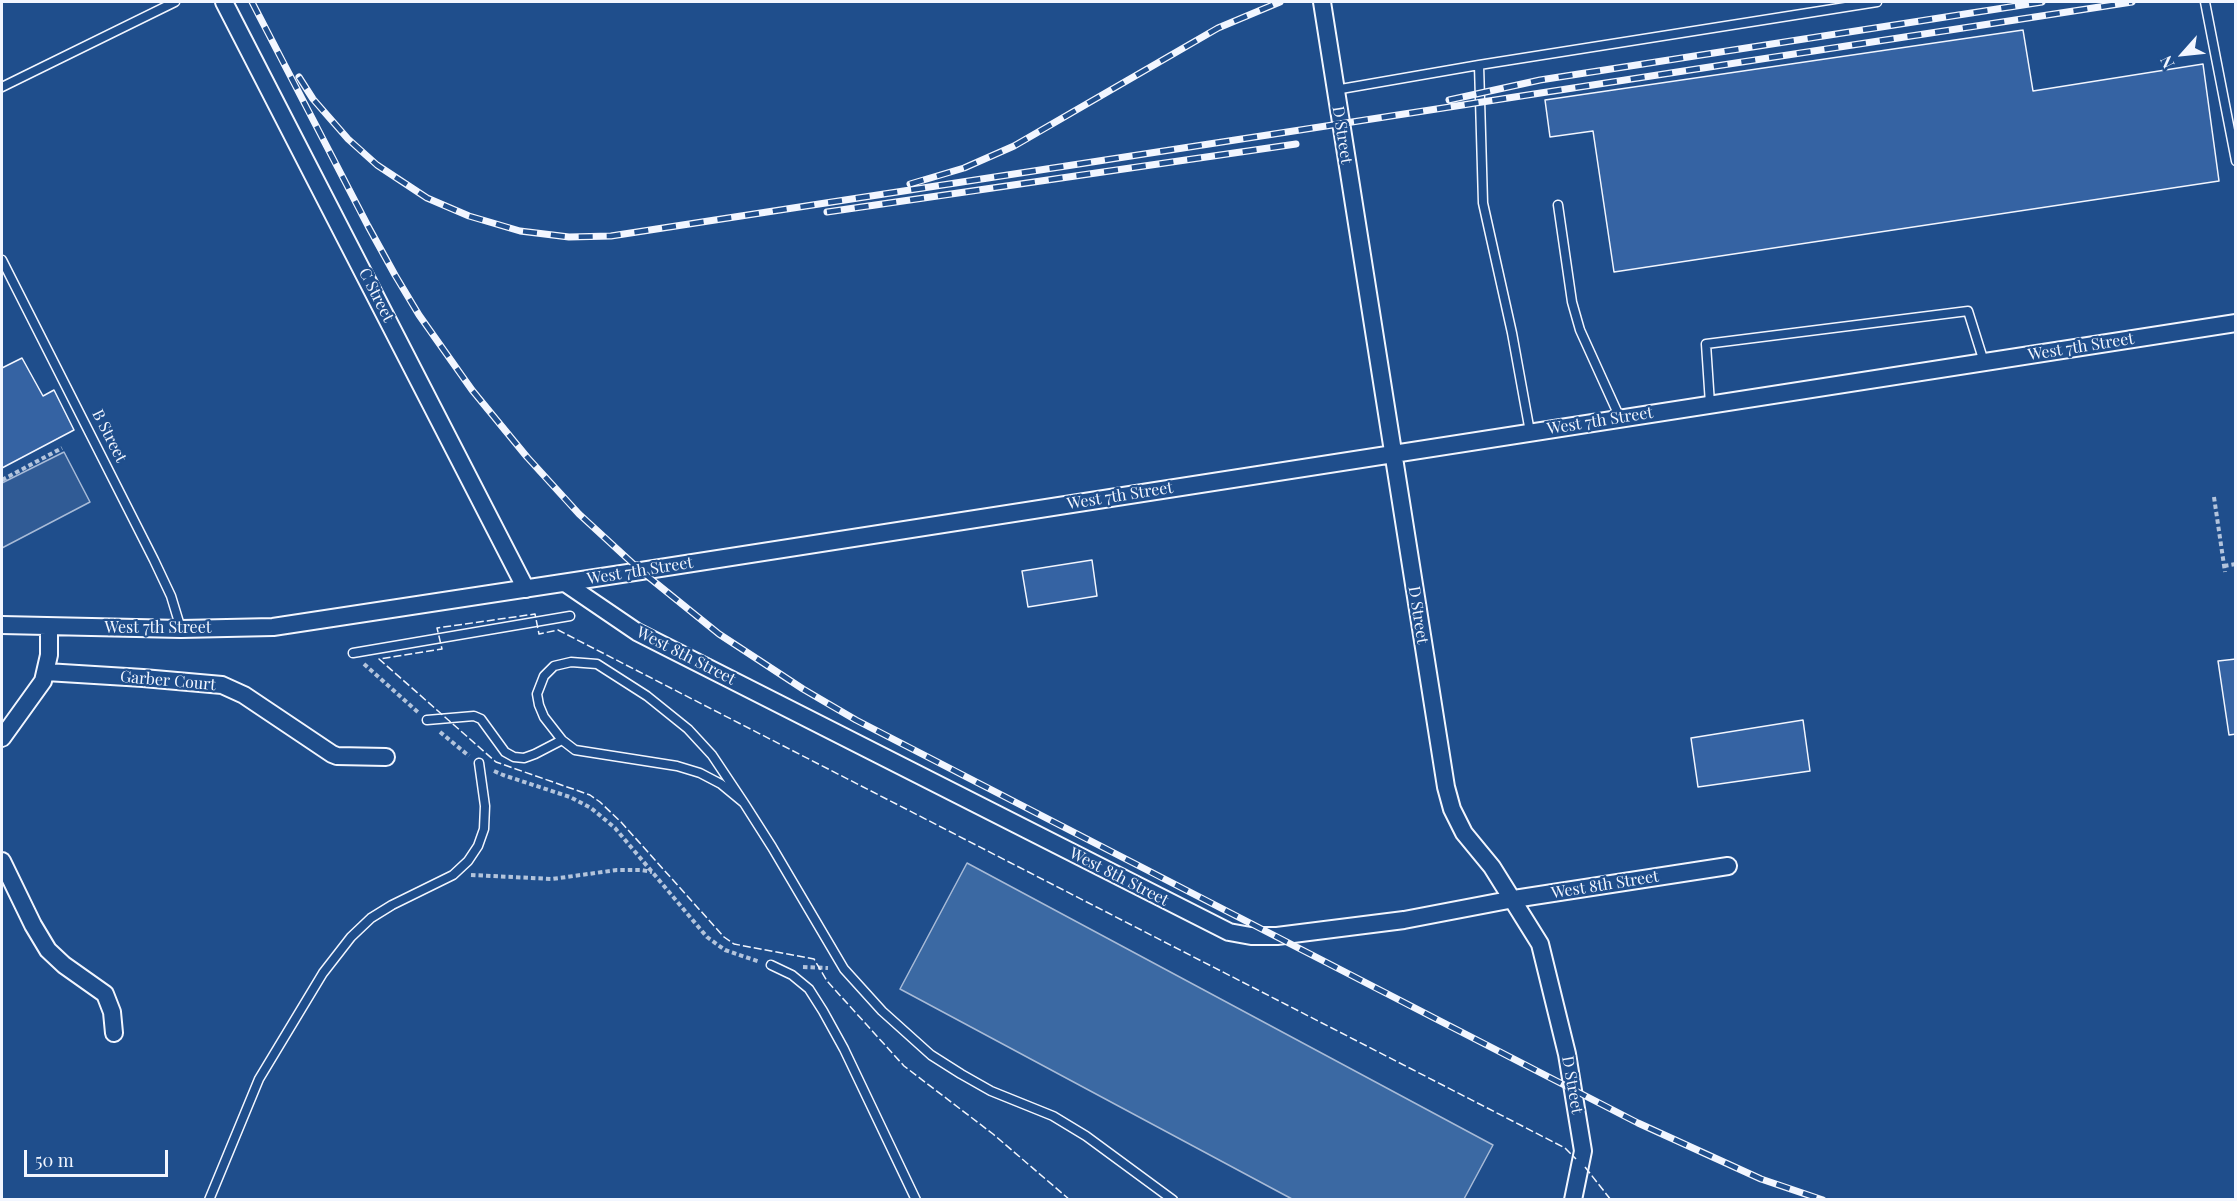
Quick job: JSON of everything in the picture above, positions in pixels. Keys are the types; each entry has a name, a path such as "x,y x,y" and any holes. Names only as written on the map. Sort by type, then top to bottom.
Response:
{"street":[{"name":"C Street","path":"224,2 526,589"},
{"name":"D Street","path":"1322,2 1446,788 1452,809 1464,833 1514,899 1540,944 1568,1054 1583,1151 1573,1200"},
{"name":"West 7th Street","path":"2,624 181,629 273,627 2235,323"},
{"name":"West 8th Street","path":"565,583 637,632 1229,932 1251,936 1307,933 1404,920 1514,899 1728,866"},
{"path":"2,738 34,695 46,672 49,655 49,627"},
{"name":"Garber Court","path":"46,672 222,686 244,695 332,754 386,757"},
{"path":"2,861 33,925 48,950 64,965 105,994 112,1012 114,1033"}],"lane":[{"path":"2,87 175,2"},
{"path":"1335,90 1878,2"},
{"path":"2205,2 2235,161"},
{"path":"1479,65 1483,203 1530,432"},
{"path":"1558,205 1572,302 1580,330 1620,418"},
{"name":"B Street","path":"2,260 154,560 171,596 181,629"},
{"path":"1710,404 1706,344 1968,311 1984,362"},
{"path":"353,653 570,616"},
{"path":"744,802 721,784 700,773 677,766 575,750 562,740 544,717 537,694 544,676 554,666 571,662 597,664 647,696 688,729 712,755 744,802 844,969 882,1011 931,1055 991,1091 1053,1116 1086,1136 1173,1200"},
{"path":"427,720 474,716 481,719 505,752 514,757 524,758 562,740"},
{"path":"208,1200 260,1079 323,973 351,937 371,918 453,875 468,861 478,846 484,829 479,763"},
{"path":"771,964 792,975 808,989 823,1011 844,1049 916,1200"}],"path":[{"path":"2,480 62,448"},
{"path":"2214,496 2225,572"},
{"path":"2224,566 2235,564"},
{"path":"353,653 427,720 479,763 503,775 570,797 591,808 615,828 707,937 725,950 771,964"},
{"path":"453,875 552,879 617,870 651,872"},
{"path":"800,966 844,969"}],"shaded area":[{"path":"64,452 90,502 2,548 2,483"},
{"path":"967,863 1493,1145 1464,1199 1292,1199 900,989"}],"building":[{"path":"2023,30 2033,91 2203,64 2219,181 1614,272 1593,131 1550,137 1545,100"},
{"path":"22,358 43,396 54,390 74,430 2,468 2,368"},
{"path":"1092,560 1097,596 1028,607 1022,571"},
{"path":"2236,659 2236,734 2229,735 2218,661"},
{"path":"1803,720 1810,771 1698,787 1691,738"}],"railway":[{"path":"252,2 395,275 419,315 472,390 527,457 579,514 641,571 719,634 803,689 856,720 1638,1123 1761,1179 1823,1200"},
{"path":"910,184 964,168 1014,146 1218,28 1280,2"},
{"path":"1449,100 1540,80 2042,2"},
{"path":"299,77 313,99 348,139 377,165 427,198 469,216 520,231 569,237 611,236 2132,2"},
{"path":"827,212 1296,144"}],"fence":[{"path":"1070,1200 993,1134 904,1066 827,981 814,959 734,944 724,937 621,822 600,802 590,795 496,762 379,659 442,649 437,628 535,614 539,634 558,630 1565,1148 1576,1159"},
{"path":"1585,1167 1611,1200"}]}
